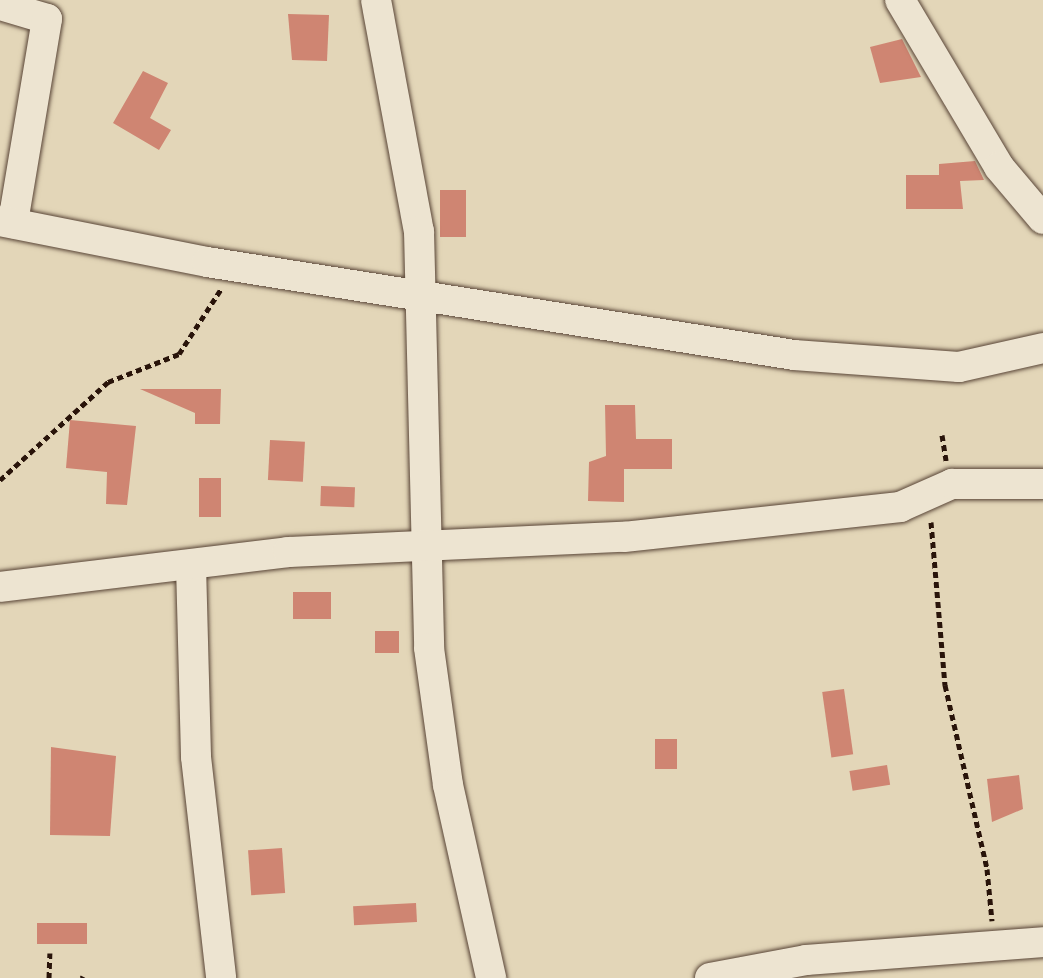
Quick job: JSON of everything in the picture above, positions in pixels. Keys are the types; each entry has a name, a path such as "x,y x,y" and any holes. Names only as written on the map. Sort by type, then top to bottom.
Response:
{"street":[{"path":"376,0 409,160 418,293 422,545 448,785 491,978"},
{"path":"900,0 999,167 1043,219"},
{"path":"0,5 47,19 6,222 235,266 794,355 959,367 1043,348"},
{"path":"0,587 191,565 422,545 624,537 900,507 930,497 952,484 1043,484"},
{"path":"191,565 196,757 221,978"},
{"path":"710,978 806,960 996,949 1043,942"}],"path":[{"path":"0,480 108,382 179,354 235,266"},
{"path":"930,497 945,685 987,869 996,949"},
{"path":"49,978 50,953"}],"building":[{"path":"288,14 329,15 327,61 292,60"},
{"path":"902,39 921,77 880,83 870,47"},
{"path":"143,71 168,83 150,118 171,130 159,150 113,123"},
{"path":"975,161 984,180 960,181 963,209 906,209 906,175 939,175 939,164"},
{"path":"440,190 466,190 466,237 440,237"},
{"path":"140,389 221,389 220,424 195,424 195,413"},
{"path":"605,405 635,405 636,439 672,439 672,469 624,469 624,502 588,501 589,462 606,456"},
{"path":"70,420 136,426 127,505 106,504 107,472 66,468"},
{"path":"270,440 305,442 303,482 268,480"},
{"path":"199,478 221,478 221,517 199,517"},
{"path":"321,486 355,487 354,507 320,506"},
{"path":"293,592 331,592 331,619 293,619"},
{"path":"375,631 399,631 399,653 375,653"},
{"path":"844,689 853,754 831,757 822,692"},
{"path":"655,739 677,739 677,769 655,769"},
{"path":"51,747 116,756 110,836 50,835"},
{"path":"887,765 890,785 853,791 849,771"},
{"path":"1019,775 1023,809 992,822 987,779"},
{"path":"282,848 285,893 251,895 248,850"},
{"path":"416,903 417,922 354,925 353,906"},
{"path":"37,923 87,923 87,944 37,944"}]}
